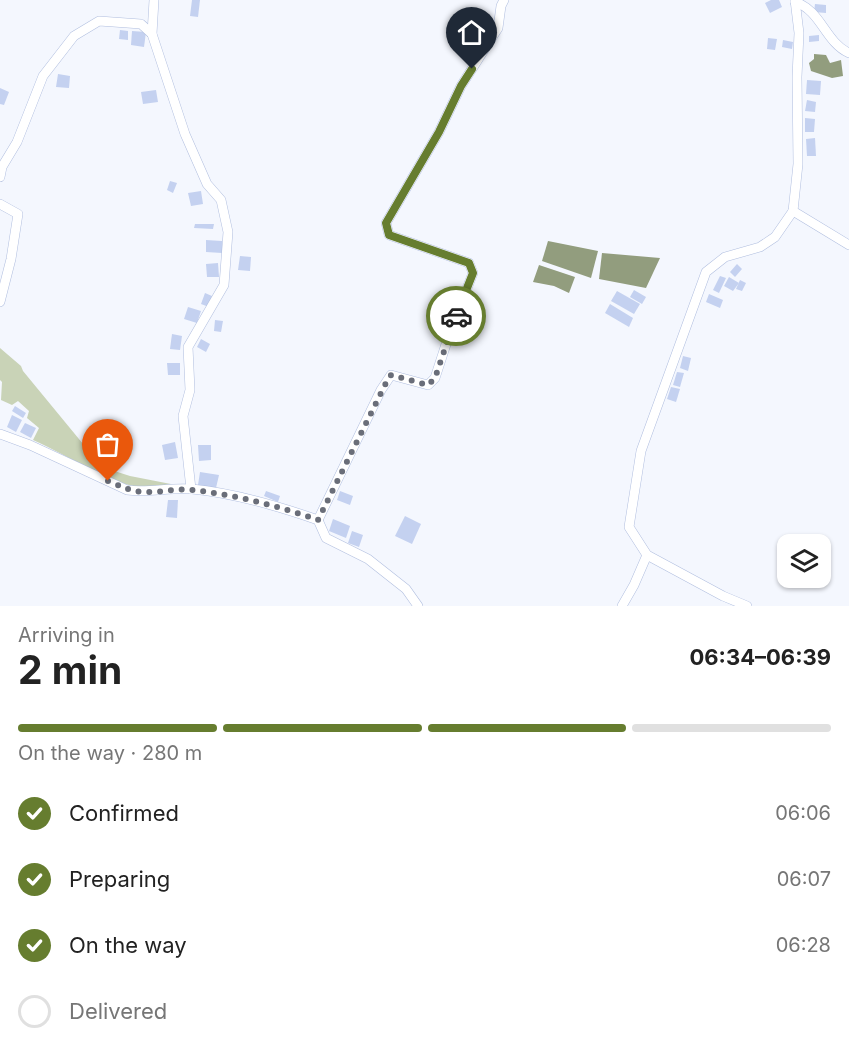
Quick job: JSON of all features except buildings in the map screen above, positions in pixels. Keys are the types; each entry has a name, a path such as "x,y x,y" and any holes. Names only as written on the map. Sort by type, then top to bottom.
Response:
{"street":[{"path":"154,0 152,34 185,134 207,184 221,200 228,232 224,285 188,347 190,390 183,416 191,489"},
{"path":"318,520 381,390 391,375 428,385 435,378 473,273 469,263 389,235 386,223 439,132 461,86 498,28 504,0"},
{"path":"747,606 723,596 647,555 629,527 641,451 706,272 725,256 760,247 775,237 793,211 798,164 796,77 799,33 795,1 806,5 839,48 849,53"},
{"path":"0,177 2,167 17,142 43,76 74,36 99,21 141,24 152,34"},
{"path":"0,204 18,214 11,259 0,302"},
{"path":"793,211 849,245"},
{"path":"0,434 30,445 128,490 144,492 191,489 279,506 318,520 326,538 368,560 406,589 418,606"},
{"path":"622,606 647,555"}],"shaded area":[{"path":"814,54 826,55 830,63 841,60 843,76 832,78 811,71 809,63 814,59"},
{"path":"548,241 598,251 591,278 542,261"},
{"path":"602,253 660,258 646,288 599,279"},
{"path":"539,265 575,277 569,293 554,286 533,282"},
{"path":"0,348 21,366 102,467 130,476 176,485 157,488 138,487 120,482 33,440 39,428 27,418 29,411 18,401 12,405 1,400"}],"way so far":[{"path":"108,481 128,490 144,492 191,489 279,506 318,520 388,379 391,375 428,385 435,378 456,316"}],"route":[{"path":"456,316 473,273 469,263 389,235 386,223 439,132 461,86 472,69"}]}
